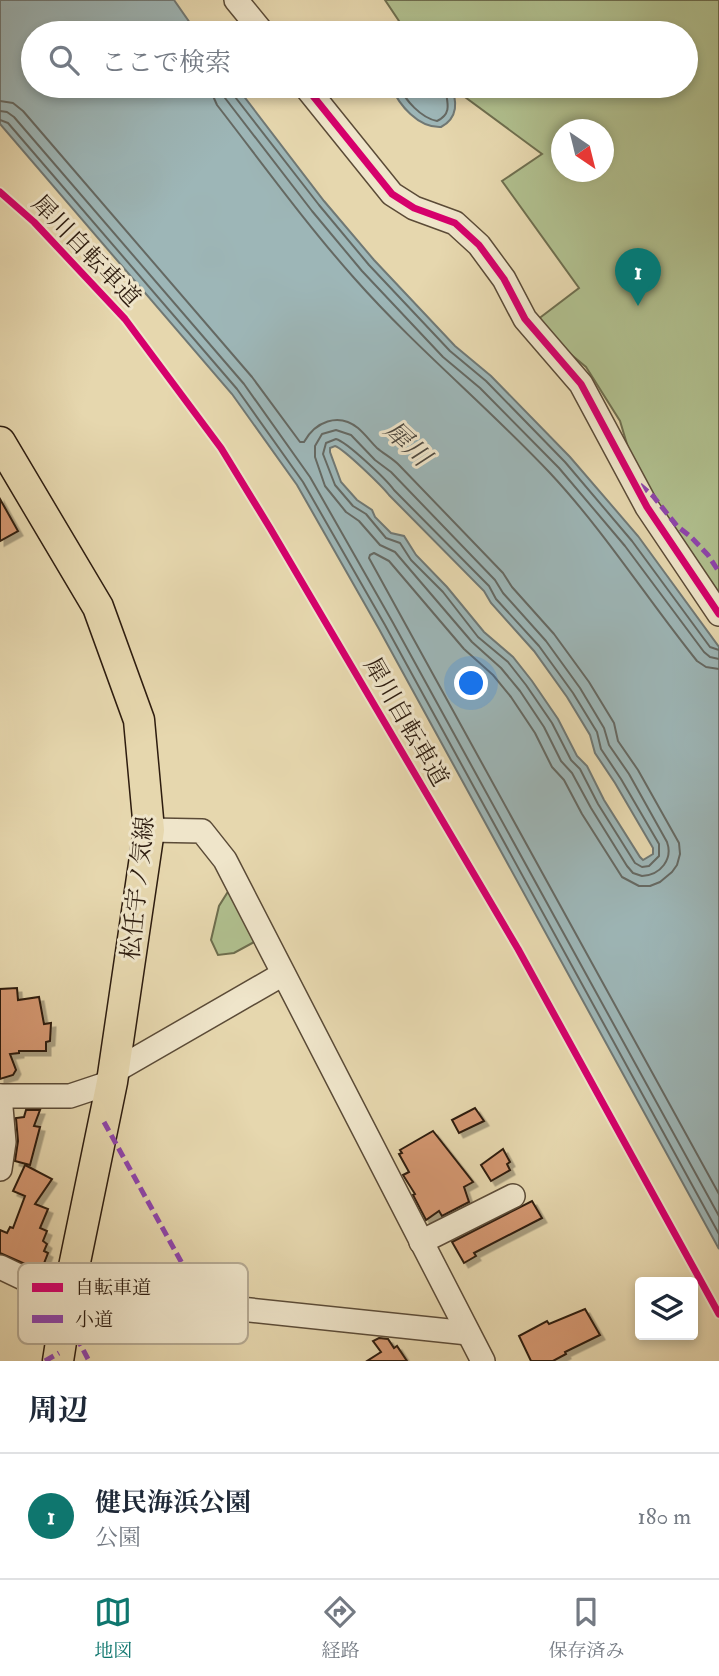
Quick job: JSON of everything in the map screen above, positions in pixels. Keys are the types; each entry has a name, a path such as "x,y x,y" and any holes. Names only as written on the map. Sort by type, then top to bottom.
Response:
{"main road":[{"name":"松任宇ノ気線","path":"0,442 98,607 139,720 149,830 113,1077 75,1263"}],"street":[{"path":"236,0 253,21"},
{"path":"315,98 393,194 414,208 455,223 479,245 504,279 525,318 581,384 647,507 719,614"},
{"path":"149,830 202,831 225,860 483,1361"},
{"path":"0,1169 4,1142 0,1096 70,1096 113,1077 283,974"},
{"path":"421,1242 513,1196"},
{"path":"0,1267 18,1276"},
{"path":"248,1310 468,1333"}],"green space":[{"path":"385,0 719,0 719,604 636,474 620,421 586,367 533,323 579,288 502,181 542,154 466,98 698,98 698,21 399,21"},
{"path":"229,890 256,941 234,953 218,955 211,940 219,906"}],"water":[{"name":"犀川","path":"0,0 174,0 189,21 21,21 21,98 245,98 324,201 374,260 455,346 491,376 570,457 638,536 719,647 719,1249 379,629 297,485 232,394 0,124","holes":["335,446 354,460 484,591 491,603 534,651 590,735 595,753 653,848 653,854 643,860 640,857 604,800 587,766 577,756 558,719 513,657 484,632 416,555 404,536 391,533 375,517 372,510 357,500 341,482 330,448"]},
{"path":"397,98 454,98 455,109 447,123 441,127 433,126 410,114"}],"building":[{"path":"0,499 18,531 0,541"},
{"path":"17,988 18,1000 39,997 44,1024 51,1023 50,1041 46,1042 46,1051 19,1051 10,1054 16,1070 13,1075 0,1079 0,989"},
{"path":"475,1108 484,1121 459,1133 452,1120"},
{"path":"26,1110 40,1110 34,1126 40,1127 30,1165 15,1161 18,1141 16,1118 24,1117"},
{"path":"433,1131 473,1182 464,1187 469,1202 442,1216 439,1211 426,1220 403,1175 409,1172 399,1154 402,1153 400,1150"},
{"path":"503,1149 510,1162 507,1164 510,1170 491,1181 481,1165"},
{"path":"25,1165 52,1179 35,1204 48,1209 40,1228 47,1231 43,1241 47,1244 44,1251 48,1253 44,1263 23,1263 0,1253 0,1230 7,1233 10,1227 13,1228 25,1196 13,1191"},
{"path":"532,1201 542,1218 474,1253 476,1256 464,1263 452,1242"},
{"path":"585,1309 600,1335 553,1361 531,1361 519,1336 547,1321 549,1324"},
{"path":"379,1338 388,1339 394,1348 397,1346 407,1361 367,1361 381,1352 373,1341"}],"marked path":[{"path":"640,485 708,555 719,572"},
{"path":"104,1122 182,1263"},
{"path":"80,1344 89,1361"},
{"path":"45,1361 59,1353"}],"cycle path":[{"path":"315,98 392,194 414,208 455,223 479,245 504,279 525,319 581,384 647,507 719,614"},
{"name":"犀川自転車道","path":"0,192 34,222 125,319 221,448 518,949 719,1314"}],"place":[{"name":"健民海浜公園","path":"638,306"}]}
